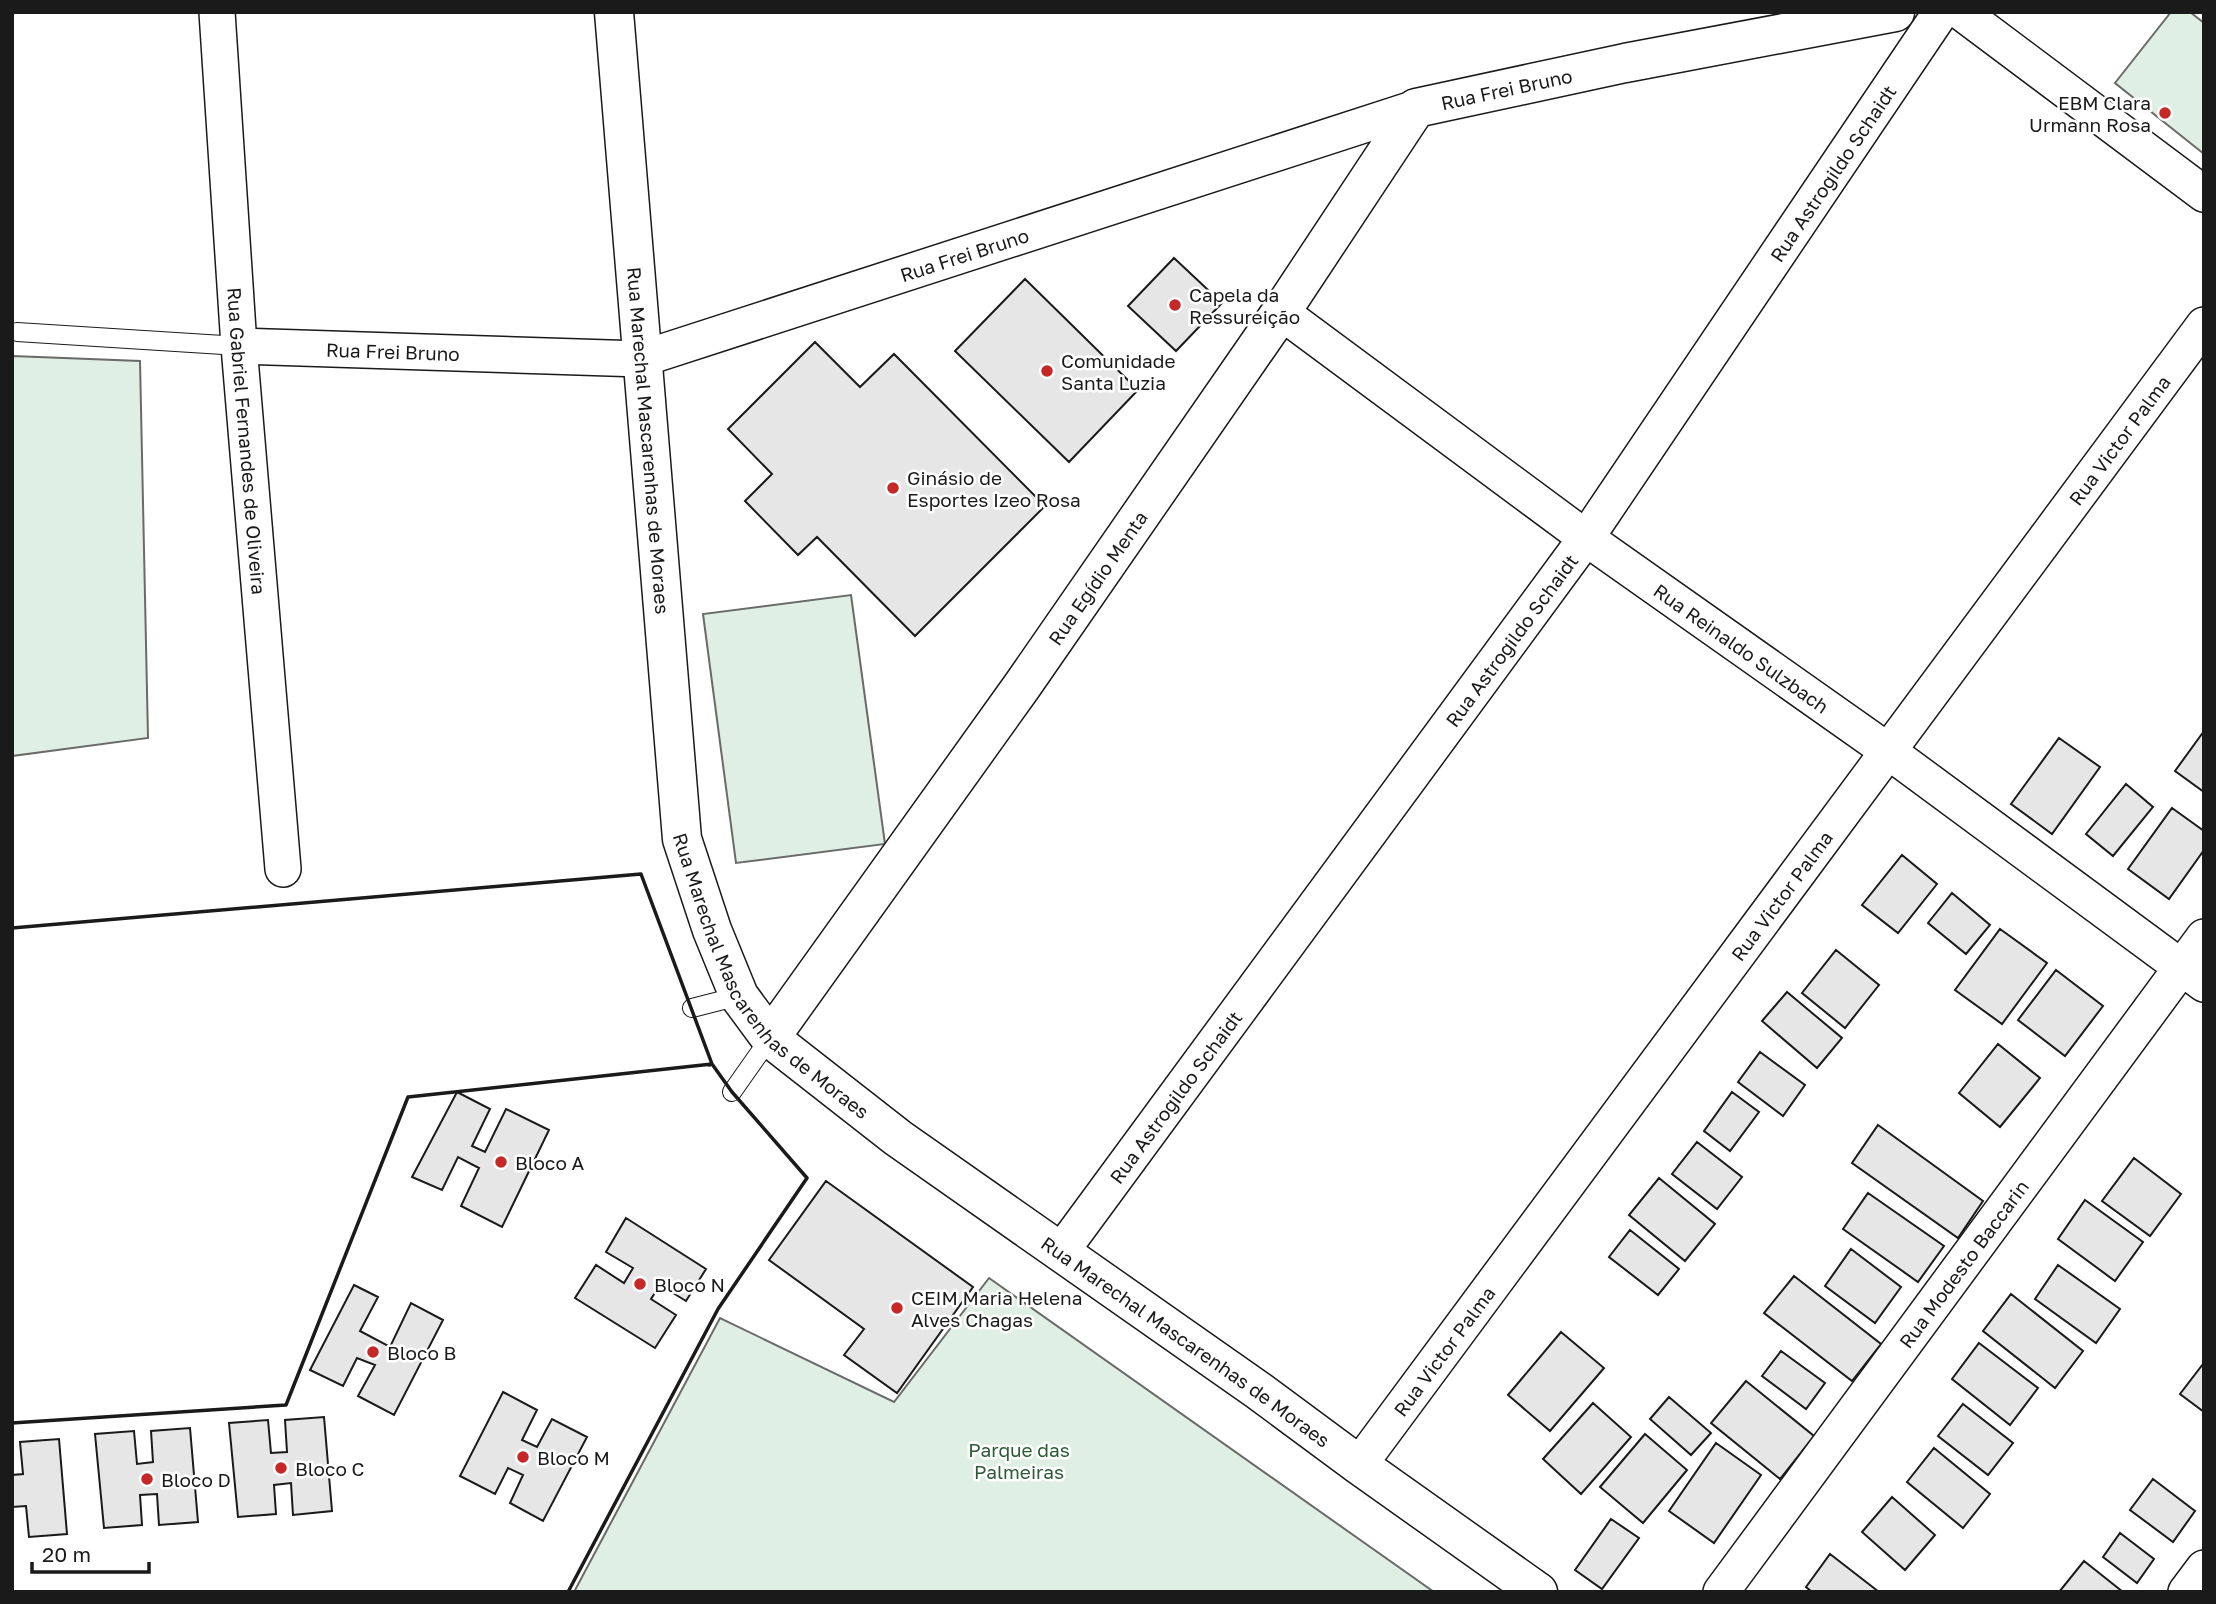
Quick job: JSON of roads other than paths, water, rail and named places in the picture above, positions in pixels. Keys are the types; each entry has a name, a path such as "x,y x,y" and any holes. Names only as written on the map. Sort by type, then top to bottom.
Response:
{"street":[{"name":"Rua Gabriel Fernandes de Oliveira","path":"217,12 239,346 283,869"},
{"name":"Rua Marechal Mascarenhas de Moraes","path":"614,12 682,839 712,930 739,996 770,1038 898,1138 1259,1391 1538,1592"},
{"name":"Rua Frei Bruno","path":"239,346 641,359 1416,108 1625,62 1895,12"},
{"name":"Rua Astrogildo Schaidt","path":"1060,1253 1586,538 1941,12"},
{"path":"1961,12 2204,194"},
{"name":"Rua Egídio Menta","path":"770,1038 1014,698 1281,312 1416,108"},
{"name":"Rua Reinaldo Sulzbach","path":"1281,312 1586,538 1888,751 2193,976"},
{"name":"Rua Victor Palma","path":"1359,1465 2204,325"},
{"name":"Rua Modesto Baccarin","path":"1721,1592 2193,976 2204,937"},
{"path":"2186,1592 2204,1568"}],"lane":[{"name":"Rua Frei Bruno","path":"17,332 239,346"},
{"path":"692,1008 739,996"},
{"path":"732,1092 770,1038"}],"place":[{"name":"EBM Clara Urmann Rosa","path":"2165,113"},
{"name":"Capela da Ressureição","path":"1175,305"},
{"name":"Comunidade Santa Luzia","path":"1047,371"},
{"name":"Ginásio de Esportes Izeo Rosa","path":"893,488"},
{"name":"Bloco A","path":"501,1162"},
{"name":"Bloco N","path":"640,1284"},
{"name":"CEIM Maria Helena Alves Chagas","path":"897,1308"},
{"name":"Bloco B","path":"373,1352"},
{"name":"Bloco M","path":"523,1457"},
{"name":"Bloco C","path":"281,1468"},
{"name":"Bloco D","path":"147,1479"}],"park label":[{"name":"Parque das Palmeiras","path":"1019,1460"}]}
